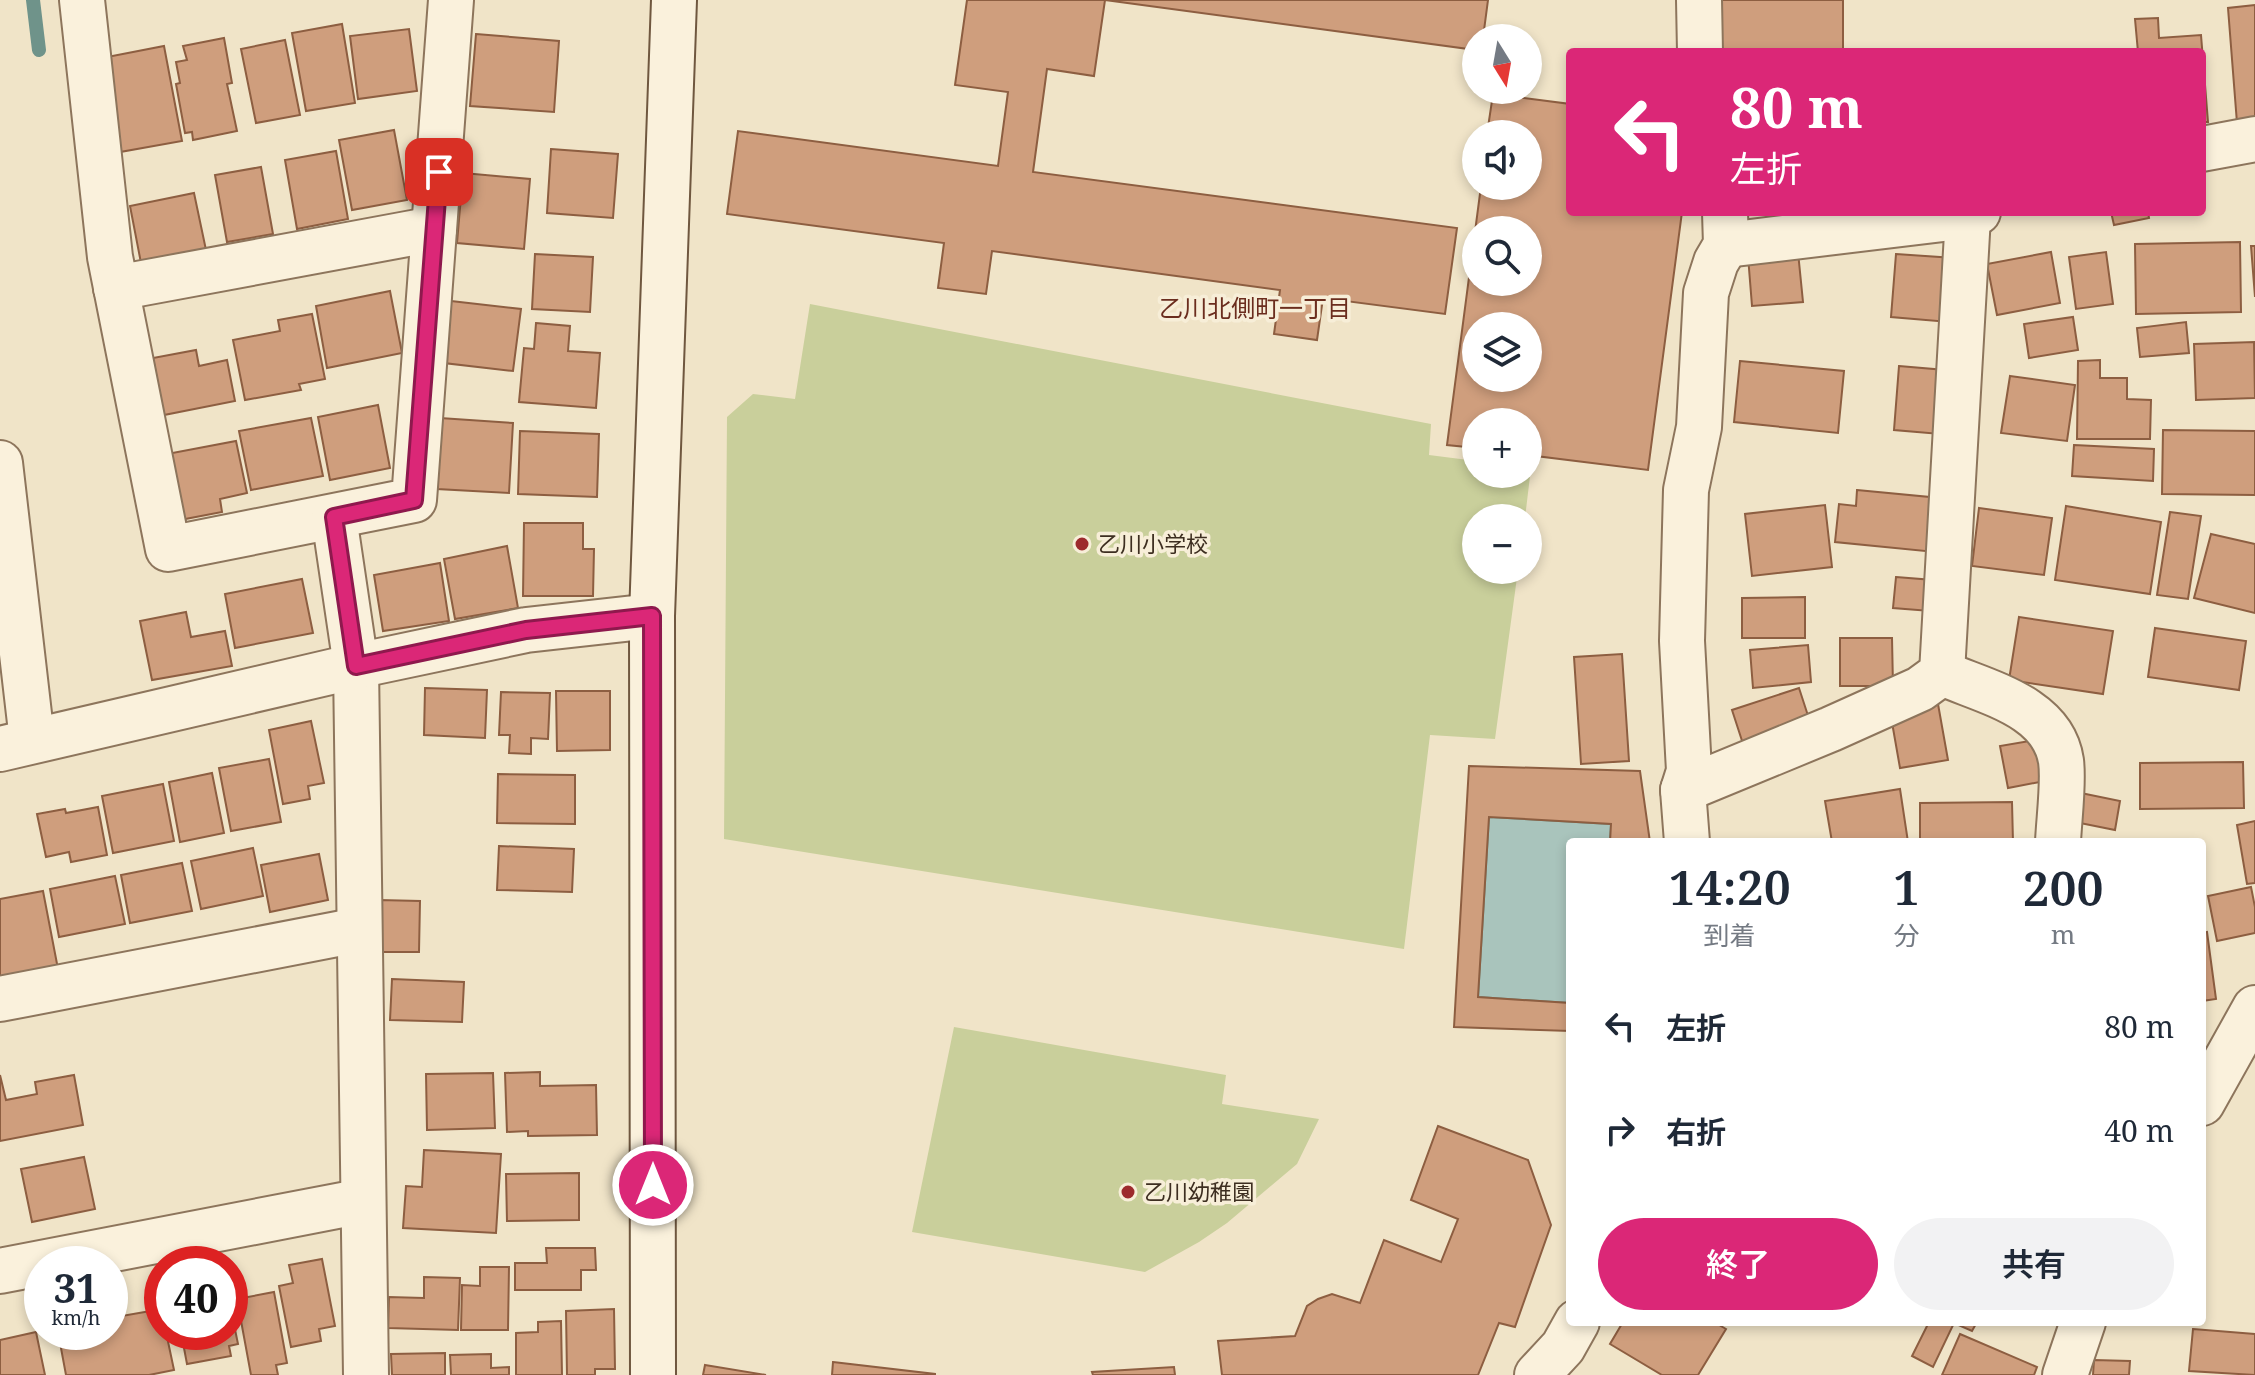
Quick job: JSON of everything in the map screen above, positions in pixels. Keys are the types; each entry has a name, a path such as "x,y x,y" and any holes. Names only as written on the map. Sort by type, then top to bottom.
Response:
{"street":[{"path":"82,0 116,288 168,549 414,500 451,0"},
{"path":"653,1375 652,616 674,0"},
{"path":"1699,0 1700,48"},
{"path":"2206,148 2255,139"},
{"path":"1687,838 1683,790 1689,771 1682,641 1686,490 1699,427 1706,293 1726,228 1938,216"},
{"path":"1942,673 1973,216"},
{"path":"116,288 434,229"},
{"path":"0,463 16,745 526,630 652,616"},
{"path":"334,517 356,666 366,1375"},
{"path":"1683,790 1920,689 1942,673"},
{"path":"1942,673 2036,716 2050,733 2061,761 2058,838"},
{"path":"0,999 358,930"},
{"path":"2206,1096 2255,1008"},
{"path":"0,1271 363,1201"},
{"path":"2065,1375 2082,1326"}],"green space":[{"path":"810,304 1431,424 1429,455 1462,459 1462,488 1529,488 1527,504 1462,504 1462,584 1516,584 1495,739 1430,735 1404,949 724,839 727,417 753,394 795,399"},
{"path":"954,1027 1226,1075 1222,1104 1319,1119 1297,1164 1227,1223 1145,1272 912,1232"}],"water":[{"path":"1489,817 1611,824 1610,838 1566,838 1566,1003 1478,997"}],"building":[{"path":"967,0 1105,0 1094,76 1047,69 1033,172 1457,228 1445,314 1323,298 1317,340 1274,334 1280,290 992,251 986,294 938,288 944,243 727,214 738,131 998,166 1008,92 955,85"},
{"path":"1105,0 1488,0 1485,24 1462,24 1462,48"},
{"path":"1715,0 1843,0 1843,48 1715,48"},
{"path":"2255,5 2255,122 2237,123 2228,8"},
{"path":"2158,18 2159,38 2201,35 2202,48 2138,48 2135,19"},
{"path":"342,24 355,103 306,111 292,33"},
{"path":"409,29 417,91 358,99 350,36"},
{"path":"476,34 559,41 554,112 470,106"},
{"path":"224,38 232,83 227,84 237,131 193,140 192,132 185,133 176,84 180,83 176,62 187,60 183,46"},
{"path":"285,40 300,115 256,123 241,49"},
{"path":"164,46 182,141 120,152 102,58"},
{"path":"1542,100 1566,103 1566,216 1681,216 1648,470 1542,457 1542,408 1462,408 1462,447 1447,445 1462,331 1462,392 1542,392 1542,312 1464,312 1467,296 1542,296 1542,216 1477,216 1479,200 1542,200 1542,120 1489,120 1492,104 1542,104"},
{"path":"394,130 407,200 352,210 339,140"},
{"path":"551,149 618,154 613,218 547,213"},
{"path":"336,151 348,219 297,229 285,160"},
{"path":"261,167 273,234 227,242 215,175"},
{"path":"463,173 530,179 524,249 457,243"},
{"path":"194,193 206,250 141,263 130,206"},
{"path":"1769,216 1814,216 1770,225"},
{"path":"2112,216 2149,216 2149,218 2114,225"},
{"path":"2240,242 2241,312 2136,314 2135,244"},
{"path":"2251,246 2255,246 2255,297"},
{"path":"1798,252 1803,302 1752,306 1748,256"},
{"path":"2051,252 2060,303 1997,315 1987,264"},
{"path":"2106,252 2113,304 2076,309 2069,257"},
{"path":"535,254 593,257 590,312 532,309"},
{"path":"1896,254 1954,258 1949,322 1891,317"},
{"path":"390,291 402,353 327,368 316,306"},
{"path":"451,301 521,309 513,371 444,363"},
{"path":"312,314 325,379 299,384 301,390 245,400 233,340 280,331 278,320"},
{"path":"2073,317 2078,350 2029,358 2024,324"},
{"path":"2186,322 2189,353 2140,357 2137,328"},
{"path":"536,323 570,326 568,351 600,353 596,408 519,402 524,348 534,349"},
{"path":"2254,342 2255,398 2196,400 2194,344"},
{"path":"196,350 199,366 227,360 235,401 164,415 153,358"},
{"path":"2100,360 2100,378 2127,378 2127,399 2151,400 2150,439 2077,439 2078,361"},
{"path":"1740,361 1844,371 1838,433 1734,422"},
{"path":"1899,366 1945,370 1940,434 1894,430"},
{"path":"2010,376 2075,385 2067,441 2001,433"},
{"path":"378,405 390,468 330,480 318,417"},
{"path":"311,418 323,476 251,490 239,431"},
{"path":"440,418 513,423 509,493 437,489"},
{"path":"2163,430 2255,431 2255,495 2162,494"},
{"path":"520,431 599,434 597,497 518,494"},
{"path":"236,441 247,493 220,499 222,512 180,520 167,454"},
{"path":"2074,445 2154,449 2153,481 2072,476"},
{"path":"1857,490 1940,498 1935,552 1835,542 1839,504 1856,506"},
{"path":"1825,505 1832,567 1752,576 1745,514"},
{"path":"2066,506 2161,522 2150,594 2055,580"},
{"path":"1979,508 2052,518 2044,575 1972,566"},
{"path":"2170,512 2201,516 2188,599 2157,595"},
{"path":"524,523 583,523 583,549 594,549 593,596 523,596"},
{"path":"2211,534 2255,544 2255,613 2194,598"},
{"path":"507,546 518,608 455,619 444,559"},
{"path":"440,563 449,621 383,631 374,575"},
{"path":"1896,577 1933,580 1930,611 1893,608"},
{"path":"302,579 313,633 235,648 225,594"},
{"path":"1805,597 1805,638 1742,638 1742,598"},
{"path":"186,612 191,637 225,631 232,666 152,680 140,621"},
{"path":"2019,617 2113,631 2103,694 2009,680"},
{"path":"2155,628 2246,641 2239,690 2148,677"},
{"path":"1840,638 1892,638 1893,686 1840,686"},
{"path":"1808,645 1811,682 1753,688 1750,650"},
{"path":"1622,654 1629,761 1581,764 1574,657"},
{"path":"425,688 487,690 485,738 424,735"},
{"path":"1799,688 1813,731 1746,753 1732,710"},
{"path":"556,691 610,691 610,750 557,751"},
{"path":"501,692 550,693 548,739 531,738 531,754 509,753 510,735 499,735"},
{"path":"1938,704 1948,760 1900,768 1890,711"},
{"path":"311,721 324,783 308,786 310,799 283,804 269,730"},
{"path":"2042,739 2050,780 2008,788 2000,746"},
{"path":"269,759 281,822 231,831 219,768"},
{"path":"2243,762 2244,808 2140,809 2140,763"},
{"path":"1469,766 1640,771 1649,838 1610,838 1611,824 1489,817 1478,997 1566,1003 1566,1031 1454,1027"},
{"path":"212,773 224,833 180,842 169,782"},
{"path":"498,774 575,775 575,824 497,823"},
{"path":"163,784 174,841 113,853 102,796"},
{"path":"1900,789 1907,838 1831,838 1825,801"},
{"path":"2076,792 2120,801 2115,830 2070,821"},
{"path":"2012,802 2013,838 1920,838 1920,803"},
{"path":"98,807 107,855 71,862 69,852 46,857 37,814"},
{"path":"2255,821 2255,883 2247,884 2237,825"},
{"path":"499,846 574,849 572,892 497,890"},
{"path":"253,848 263,896 201,909 191,861"},
{"path":"319,854 328,900 270,912 261,865"},
{"path":"182,863 192,911 130,923 121,875"},
{"path":"115,876 125,924 59,937 50,889"},
{"path":"2251,887 2255,933 2217,941 2208,896"},
{"path":"43,891 58,969 0,980 0,899"},
{"path":"379,900 420,901 419,952 379,952"},
{"path":"2206,932 2216,999 2206,1000"},
{"path":"392,979 464,982 462,1022 390,1020"},
{"path":"540,1072 540,1086 596,1085 597,1135 528,1136 528,1131 507,1132 505,1073"},
{"path":"493,1073 495,1128 427,1130 426,1074"},
{"path":"0,1075 6,1100 37,1094 35,1082 74,1075 83,1125 0,1141"},
{"path":"1438,1126 1528,1160 1551,1225 1515,1327 1499,1323 1478,1375 1222,1375 1218,1341 1295,1336 1307,1306 1332,1294 1360,1303 1384,1240 1441,1262 1458,1219 1411,1200"},
{"path":"424,1150 501,1154 496,1233 403,1228 406,1186 422,1187"},
{"path":"84,1157 95,1209 32,1222 21,1169"},
{"path":"579,1173 579,1220 507,1221 506,1174"},
{"path":"546,1248 595,1248 596,1270 581,1270 581,1290 515,1290 515,1263 547,1263"},
{"path":"322,1259 335,1326 319,1329 321,1341 291,1347 279,1286 293,1283 289,1265"},
{"path":"480,1267 509,1267 508,1330 461,1330 462,1285 480,1286"},
{"path":"424,1277 460,1278 458,1330 388,1328 389,1297 424,1298"},
{"path":"274,1292 287,1363 276,1365 278,1375 251,1375 246,1350 248,1297"},
{"path":"614,1309 615,1369 595,1369 595,1375 567,1375 566,1311"},
{"path":"144,1312 144,1350 170,1350 174,1370 149,1375 66,1375 61,1350 128,1350 128,1315"},
{"path":"561,1321 562,1375 516,1375 516,1333 538,1332 538,1322"},
{"path":"1621,1326 1721,1326 1726,1329 1698,1375 1662,1375 1610,1344"},
{"path":"1927,1326 1953,1326 1933,1367 1912,1356"},
{"path":"2193,1329 2255,1334 2255,1375 2189,1371"},
{"path":"1960,1334 2037,1367 2034,1375 1942,1375"},
{"path":"24,1335 24,1350 40,1350 45,1375 0,1375 0,1340"},
{"path":"184,1350 230,1350 231,1356 187,1364"},
{"path":"445,1353 445,1375 392,1375 391,1354"},
{"path":"491,1354 491,1368 509,1367 509,1375 451,1375 450,1355"},
{"path":"2094,1360 2130,1361 2129,1375 2093,1375"},
{"path":"833,1362 935,1374 935,1375 832,1375"},
{"path":"705,1365 766,1375 703,1375"},
{"path":"1174,1367 1175,1375 1093,1375 1092,1372"}],"waterway":[{"path":"33,0 39,50"}],"place":[{"name":"乙川小学校","path":"1082,544"},
{"name":"乙川幼稚園","path":"1128,1192"}],"district":[{"name":"乙川北側町一丁目","path":"1255,309"}],"route":[{"path":"439,172 414,500 334,517 356,666 526,630 652,616 653,1185"}]}
